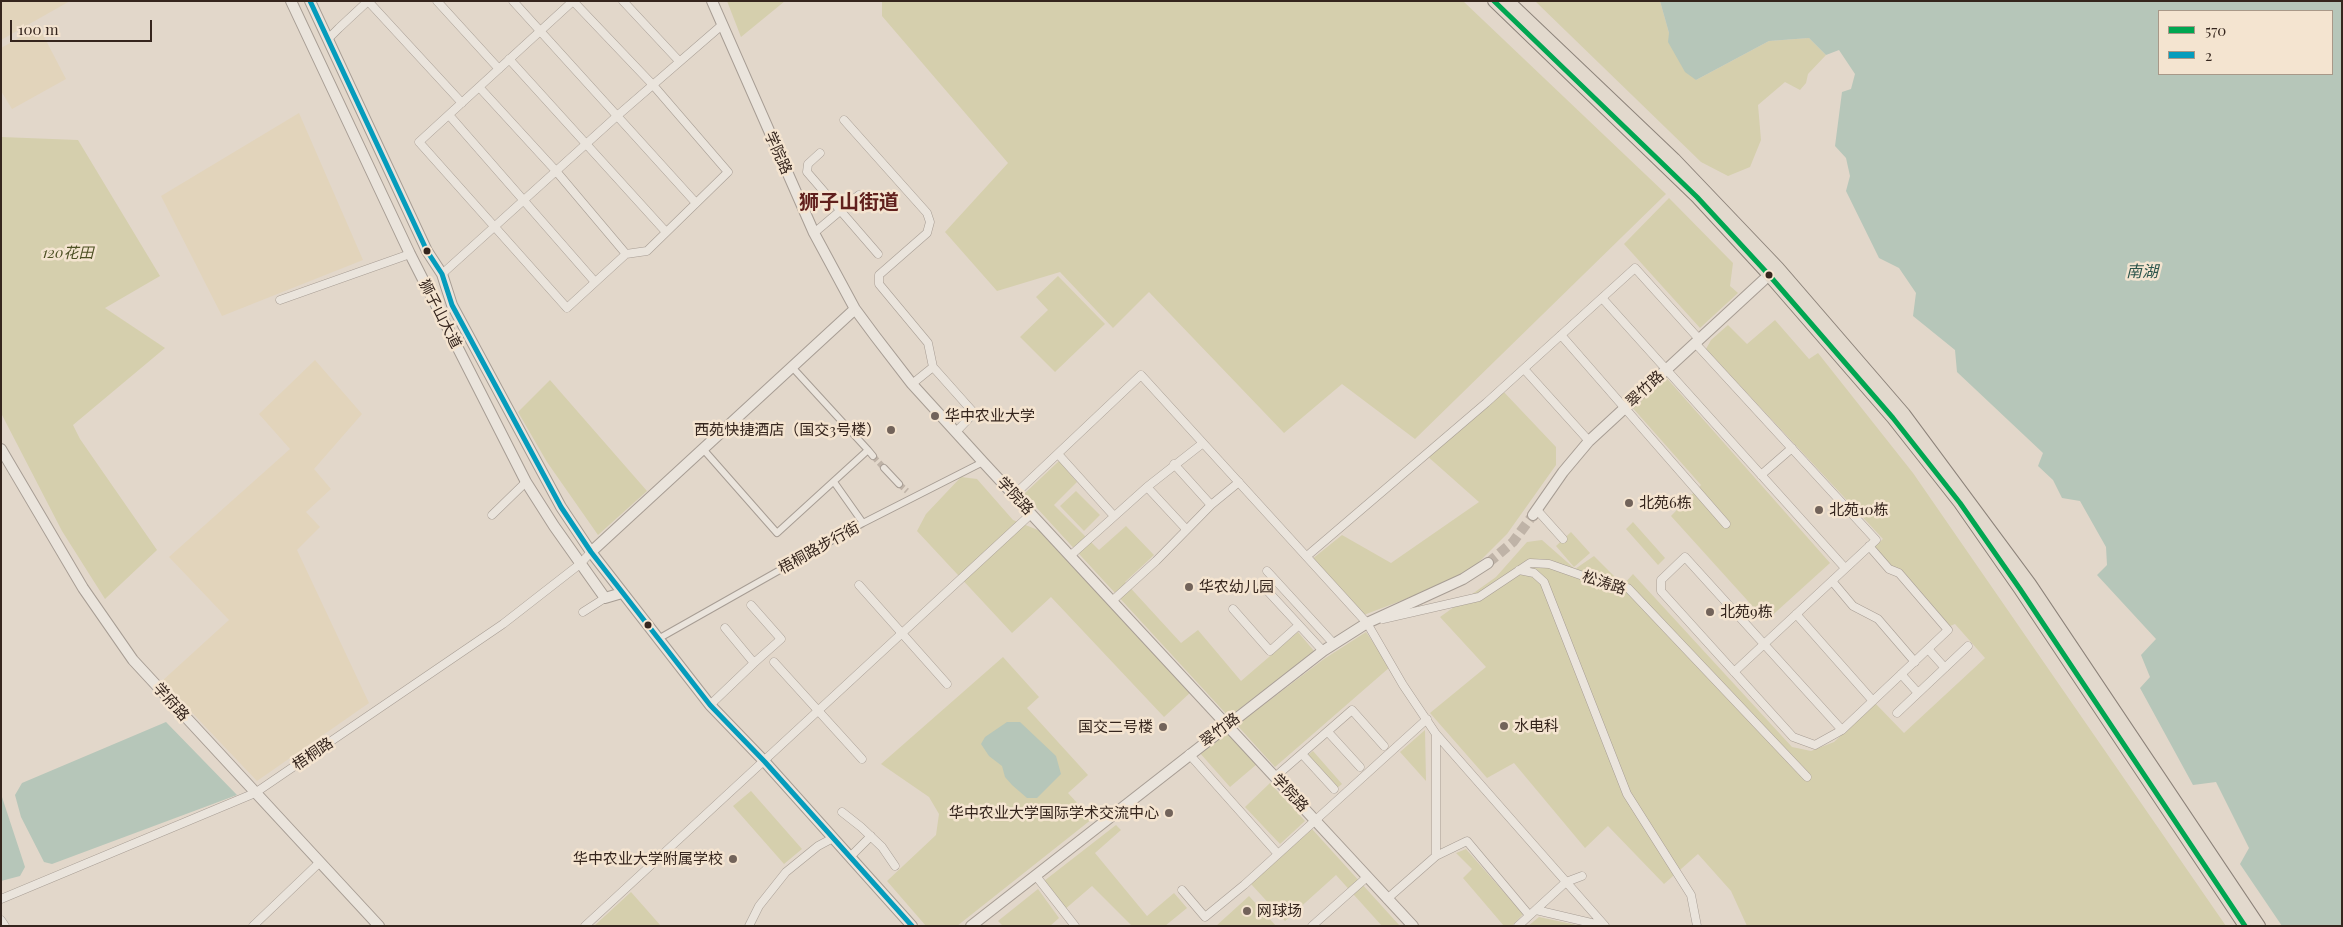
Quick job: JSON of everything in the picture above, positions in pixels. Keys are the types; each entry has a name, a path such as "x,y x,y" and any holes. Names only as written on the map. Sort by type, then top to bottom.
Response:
{"main road":[{"path":"1494,1 1697,197 1769,275 1893,418 1960,503 2077,673 2245,926"},
{"path":"1508,1 1674,159 1778,268 1904,414 2030,584 2259,926"}],"street":[{"name":"狮子山大道","path":"291,1 410,254 526,482 580,564 605,598"},
{"name":"狮子山大道","path":"310,1 427,251 442,274 452,304 488,375 561,507 591,552 710,705 765,762 912,926"},
{"path":"328,38 368,1 462,103"},
{"path":"438,1 499,69"},
{"path":"513,1 696,204"},
{"path":"573,1 653,85 728,172 647,251 626,254 567,308 496,226 419,142 499,69 573,1"},
{"path":"623,1 679,61"},
{"name":"学院路","path":"712,1 814,233 855,309 912,384 982,462 1412,926"},
{"path":"442,274 617,116 722,25"},
{"path":"510,59 666,232"},
{"path":"480,87 556,171 626,254"},
{"path":"448,115 525,200 595,282"},
{"path":"844,120 927,214 930,222 927,233 879,275 879,284 928,343 933,367 974,413 956,432"},
{"path":"820,153 808,164 807,172 878,254"},
{"path":"814,233 859,195"},
{"path":"280,300 410,254"},
{"path":"1307,556 1524,369 1636,268 1697,341 1876,540 1734,672"},
{"name":"翠竹路","path":"1535,512 1563,472 1590,441 1769,275"},
{"path":"1602,298 1845,568"},
{"path":"591,552 855,309"},
{"path":"1561,335 1726,524"},
{"path":"792,367 873,456"},
{"path":"912,384 933,367"},
{"path":"1524,369 1590,441"},
{"path":"1014,495 1141,375 1367,623 1403,685 1436,734 1605,926"},
{"path":"1070,556 1146,487 1203,443"},
{"path":"1761,476 1792,448"},
{"name":"学府路","path":"1,449 83,588 133,660 379,926"},
{"path":"704,449 777,533 868,450"},
{"path":"1058,454 1114,516"},
{"name":"梧桐路步行街","path":"658,638 863,523 982,462"},
{"path":"1174,464 1211,505"},
{"path":"884,468 899,484"},
{"path":"492,515 526,482"},
{"path":"834,482 863,523"},
{"path":"1112,601 1156,561 1211,505 1239,482"},
{"path":"1146,487 1186,529"},
{"path":"907,491 914,498"},
{"path":"1535,512 1563,539"},
{"path":"585,926 765,762 1031,514"},
{"path":"1842,730 1685,557 1661,580 1661,591 1793,737 1815,744 1842,730 1948,630 1899,573 1889,569 1869,546"},
{"name":"梧桐路","path":"1,899 255,794 503,624 580,564 591,552"},
{"name":"翠竹路","path":"971,926 1188,754 1323,651 1367,623 1463,579 1488,563"},
{"name":"松涛路","path":"1367,623 1479,597 1530,563 1548,564 1586,577 1628,588 1807,777"},
{"path":"1519,570 1534,573 1544,582 1627,794 1691,895 1697,926"},
{"path":"1267,572 1334,644"},
{"path":"1832,581 1853,606 1878,618 1915,662"},
{"path":"859,585 947,684"},
{"path":"1262,585 1323,651"},
{"path":"583,612 605,598 622,593"},
{"path":"710,705 781,639 751,605"},
{"path":"1233,609 1270,651 1299,624"},
{"path":"1796,614 1873,701"},
{"path":"725,628 754,663"},
{"path":"1897,713 1968,646"},
{"path":"1928,649 1945,668"},
{"path":"774,662 862,759"},
{"path":"1901,674 1918,693"},
{"path":"1275,777 1352,710 1384,746"},
{"path":"1182,890 1205,917 1278,854 1426,719"},
{"path":"1328,732 1360,767"},
{"path":"1436,734 1436,856"},
{"path":"1188,754 1278,854"},
{"path":"1302,754 1334,789"},
{"path":"842,812 871,836 895,866"},
{"path":"850,856 871,836"},
{"path":"749,926 759,906 786,872 818,846 833,838"},
{"path":"1388,898 1436,856 1466,841 1533,913 1605,926"},
{"path":"252,926 320,862"},
{"path":"1036,876 1075,926"},
{"path":"1312,926 1367,876"},
{"path":"1518,926 1566,882 1582,876"},
{"path":"1,920 5,926"}],"shaded area":[{"path":"3,1 70,1 1,40 1,5"},
{"path":"39,27 66,79 12,109 1,91 1,48"},
{"path":"299,113 363,260 222,316 161,196"},
{"path":"315,360 362,414 314,469 331,489 306,512 320,527 297,550 369,703 257,781 162,681 229,620 169,557 290,449 259,414"}],"green space":[{"path":"727,1 785,1 741,37"},
{"path":"882,1 1463,1 1666,194 1415,439 1342,384 1284,433 1149,292 1113,328 1060,272 997,291 945,232 1008,163 882,16"},
{"path":"1535,1 1660,1 1669,33 1696,80 1769,41 1809,38 1826,55 1808,74 1806,83 1800,90 1785,82 1758,105 1761,140 1750,167 1728,176 1701,162"},
{"name":"120花田","path":"1,137 78,140 160,276 105,308 165,348 73,425 80,439 157,550 105,599 62,531 1,413"},
{"path":"1669,198 1733,263 1730,286 1738,293 1700,328 1624,244"},
{"path":"1058,276 1105,324 1055,372 1020,337 1048,310 1036,297"},
{"path":"1775,320 1809,359 1818,353 1913,473 2226,926 1747,926 1731,891 1698,854 1664,884 1608,826 1585,848 1514,763 1487,778 1430,713 1486,667 1440,617 1496,577 1527,542 1542,540 1575,569 1594,556 1623,585 1633,574 1792,747 1811,751 1834,742 1875,703 1904,733 1985,658 1955,624 1950,626 1901,569 1891,567 1874,547 1883,539 1706,349 1711,340 1728,325 1747,344"},
{"path":"1664,375 1830,563 1766,621 1671,516 1701,485 1631,406"},
{"path":"550,380 647,491 598,535 547,462 518,412"},
{"path":"1501,389 1556,447 1556,465 1507,534 1470,571 1435,588 1361,616 1311,560 1342,535 1391,563 1479,502 1426,455"},
{"path":"1059,461 1077,482 1054,505 1099,550 1126,526 1154,555 1125,582 1181,643 1198,630 1241,681 1298,632 1314,651 1229,717 1024,494"},
{"path":"961,477 977,479 1013,520 1043,532 1192,691 1164,717 1051,597 1012,633 917,531 926,514"},
{"path":"1076,491 1100,515 1084,531 1060,506"},
{"path":"1633,522 1665,558 1658,565 1626,529"},
{"path":"1571,532 1590,553 1574,567 1556,546"},
{"path":"1366,632 1390,667 1275,767 1237,725 1324,659"},
{"path":"1003,657 1039,697 1027,708 1088,775 1068,793 1092,819 957,926 926,926 887,881 936,835 939,814 929,797 881,764"},
{"path":"1425,730 1426,781 1400,752"},
{"path":"1227,731 1257,764 1230,787 1199,752"},
{"path":"1313,751 1342,784 1337,788 1308,755"},
{"path":"1270,783 1305,821 1280,844 1245,807"},
{"path":"751,791 802,849 784,864 733,806"},
{"path":"1116,825 1121,830 1095,853 1147,916 1174,893 1187,908 1165,926 1132,926 1092,886 1064,910 1044,881"},
{"path":"1312,829 1400,926 1382,926 1336,875 1285,921 1251,884"},
{"path":"1466,849 1523,914 1512,926 1504,926 1463,878 1472,869 1456,853"},
{"path":"1038,889 1059,918 1050,926 1003,926 998,921"},
{"path":"631,892 661,926 594,926"},
{"name":"网球场","path":"1249,896 1276,926 1216,926"},
{"path":"1539,917 1581,926 1528,926"}],"water":[{"name":"南湖","path":"1660,1 2342,1 2342,926 2282,926 2240,864 2249,848 2216,782 2193,785 2140,688 2150,677 2141,655 2156,639 2097,575 2107,565 2106,547 2080,501 2062,498 2053,480 2038,466 2043,453 1957,372 1955,350 1913,316 1916,293 1899,268 1879,258 1846,191 1850,176 1846,158 1835,146 1842,92 1851,89 1855,74 1839,50 1826,55 1809,38 1769,41 1696,80 1685,72 1668,42 1669,33"},
{"path":"166,722 237,795 52,864 44,862 21,817 15,795 22,783"},
{"path":"1007,722 1020,722 1056,756 1061,774 1037,798 1027,798 1012,785 1005,777 1002,766 989,756 981,744 985,737"},
{"path":"1,794 25,867 20,876 1,881"}],"tunnel":[{"path":"873,456 884,468"},
{"path":"899,484 907,491"},
{"path":"1488,563 1513,542 1533,515"}],"transit line":[{"name":"2","path":"310,1 427,251 442,274 452,305 561,507 591,552 710,705 765,762 912,926"},
{"name":"570","path":"1494,1 1697,197 1769,275 1893,418 1960,503 2020,589 2245,926"}],"place":[{"name":"华中农业大学","path":"935,416"},
{"name":"西苑快捷酒店（国交3号楼）","path":"891,430"},
{"name":"北苑6栋","path":"1629,503"},
{"name":"北苑10栋","path":"1819,510"},
{"name":"华农幼儿园","path":"1189,587"},
{"name":"北苑9栋","path":"1710,612"},
{"name":"水电科","path":"1504,726"},
{"name":"国交二号楼","path":"1163,727"},
{"name":"华中农业大学国际学术交流中心","path":"1169,813"},
{"name":"华中农业大学附属学校","path":"733,859"},
{"name":"网球场","path":"1247,911"}],"district":[{"name":"狮子山街道","path":"849,203"}]}
